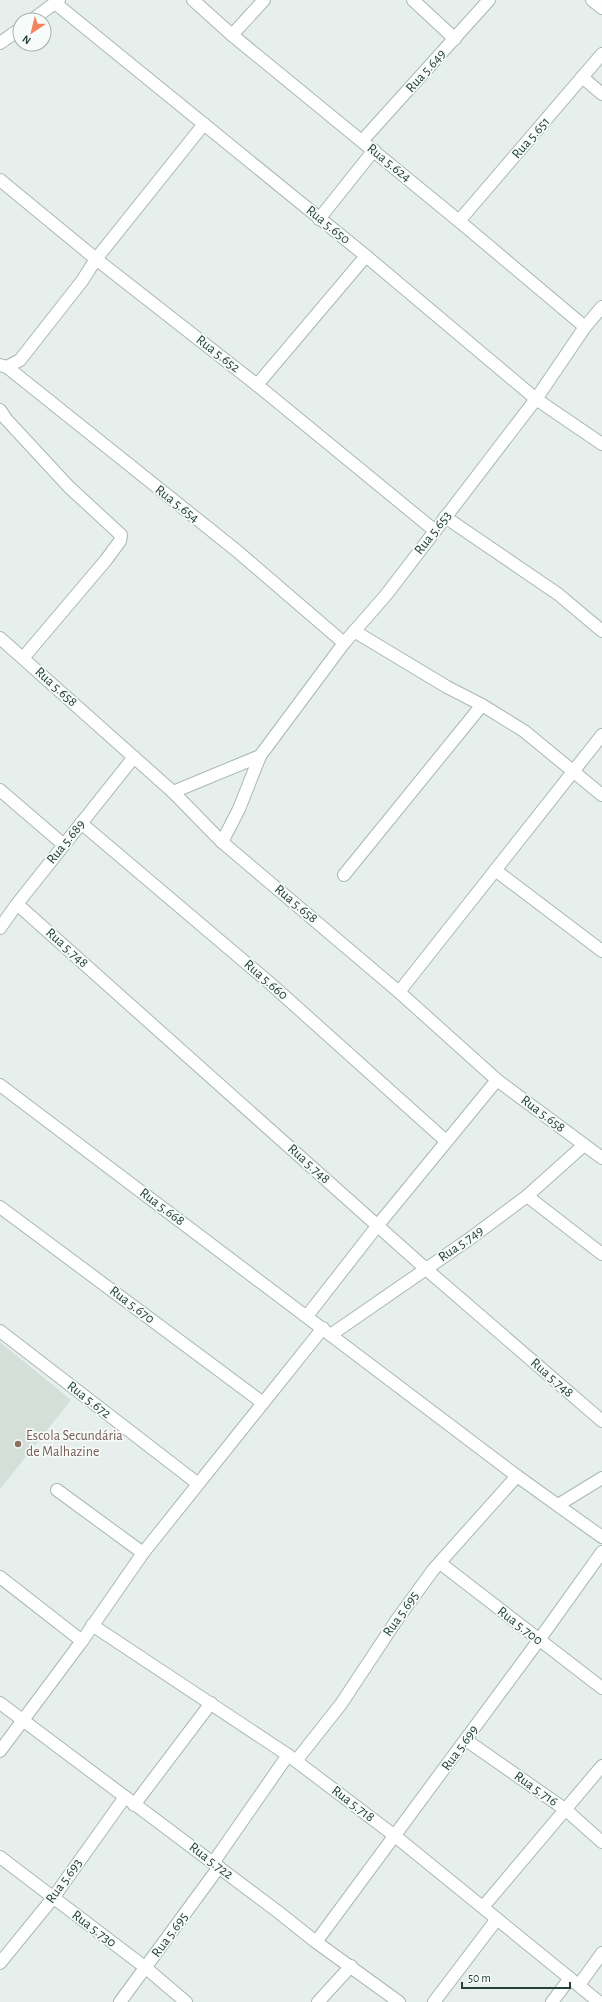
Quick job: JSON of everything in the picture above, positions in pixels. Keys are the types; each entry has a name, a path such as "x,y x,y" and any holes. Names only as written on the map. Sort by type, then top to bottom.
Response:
{"street":[{"name":"Rua 5.624","path":"193,0 232,35 362,142 374,150 585,327"},
{"path":"232,35 264,0"},
{"path":"413,0 455,39"},
{"name":"Rua 5.649","path":"362,142 489,0"},
{"path":"592,0 602,8"},
{"path":"43,12 57,2"},
{"name":"Rua 5.650","path":"57,2 319,219 366,256 536,399 602,444"},
{"path":"0,43 12,35"},
{"name":"Rua 5.651","path":"459,221 602,54"},
{"path":"582,77 602,94"},
{"path":"96,259 204,124"},
{"path":"319,219 374,150"},
{"name":"Rua 5.652","path":"0,180 96,259 257,385 434,530"},
{"path":"257,385 366,256"},
{"name":"Rua 5.654","path":"3,366 20,360 82,281 96,259"},
{"name":"Rua 5.653","path":"222,842 239,809 260,756 344,643 386,595 434,530 536,399 585,327 602,307"},
{"name":"Rua 5.654","path":"3,366 237,551 344,643"},
{"path":"0,410 6,419 69,487 121,535 120,541 23,658"},
{"path":"445,517 558,594 602,631"},
{"path":"354,631 446,687 524,731 573,773 602,795"},
{"name":"Rua 5.658","path":"0,638 173,792 222,842 399,992 497,1080 602,1158"},
{"path":"344,875 482,706"},
{"path":"399,992 602,735"},
{"path":"173,792 260,756"},
{"name":"Rua 5.689","path":"0,928 17,904 134,757"},
{"path":"0,790 64,846"},
{"name":"Rua 5.660","path":"82,824 272,985 446,1141"},
{"path":"495,870 602,951"},
{"name":"Rua 5.748","path":"17,904 426,1269 602,1421"},
{"path":"307,1316 378,1225 497,1080"},
{"name":"Rua 5.668","path":"0,1085 328,1331"},
{"name":"Rua 5.749","path":"0,1751 82,1641 143,1553 197,1483 263,1403 328,1331 426,1269 527,1196 584,1144"},
{"path":"527,1196 602,1254"},
{"name":"Rua 5.670","path":"0,1207 263,1403"},
{"name":"Rua 5.672","path":"0,1331 197,1483"},
{"path":"328,1331 517,1476 602,1537"},
{"name":"Rua 5.695","path":"120,2002 146,1968 216,1865 292,1758 341,1704 396,1621 440,1562 517,1476"},
{"path":"558,1505 602,1478"},
{"path":"57,1490 143,1553"},
{"name":"Rua 5.699","path":"316,1942 466,1740 602,1552"},
{"name":"Rua 5.700","path":"440,1562 602,1688"},
{"path":"0,1577 82,1641"},
{"name":"Rua 5.718","path":"92,1625 292,1758 395,1836 483,1906 599,2002"},
{"name":"Rua 5.722","path":"0,1703 316,1942 399,2002"},
{"name":"Rua 5.693","path":"0,1963 129,1801 211,1703"},
{"name":"Rua 5.716","path":"466,1740 566,1810 602,1842"},
{"path":"483,1906 558,1820 602,1766"},
{"name":"Rua 5.730","path":"0,1857 146,1968 186,2002"},
{"path":"434,2002 498,1919"},
{"path":"552,2002 602,1953"},
{"path":"318,2002 351,1966"}],"shaded area":[{"name":"Escola Secundária de Malhazine","path":"0,1342 71,1400 0,1489"}],"place":[{"name":"Escola Secundária de Malhazine","path":"18,1444"}]}
